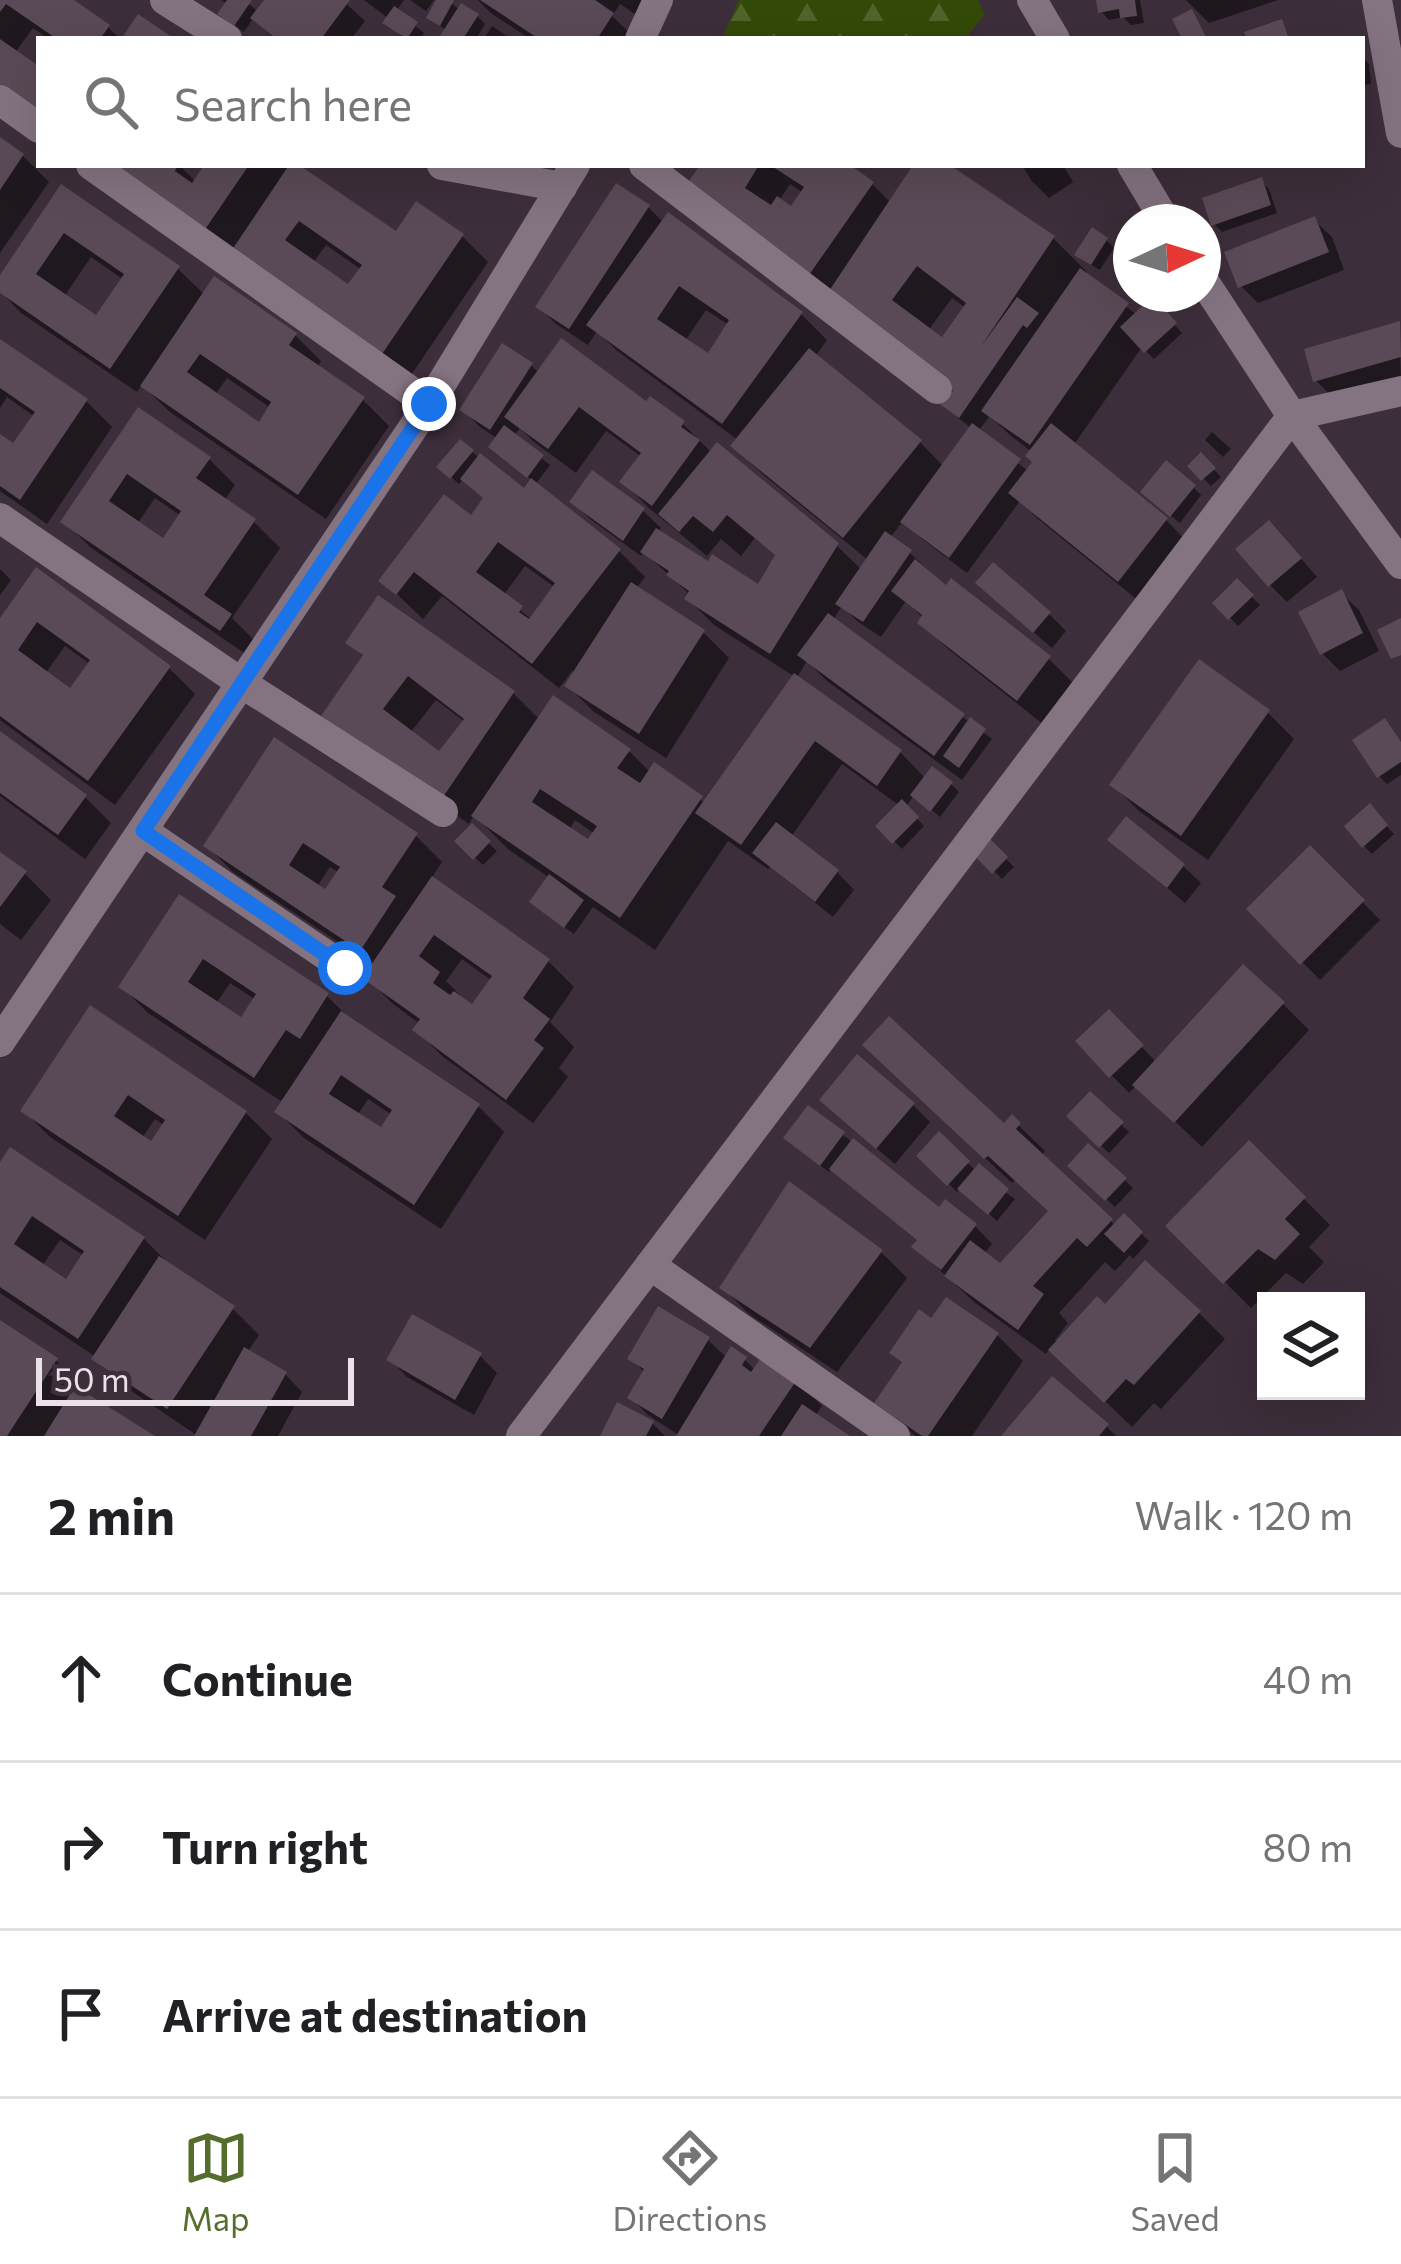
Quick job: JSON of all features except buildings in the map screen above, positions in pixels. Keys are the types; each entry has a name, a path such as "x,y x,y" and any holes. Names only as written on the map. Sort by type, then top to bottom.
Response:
{"street":[{"path":"166,0 222,36"},
{"path":"641,36 658,0"},
{"path":"1032,0 1053,36"},
{"path":"1377,0 1401,134"},
{"path":"0,100 36,126"},
{"path":"95,168 429,404"},
{"path":"0,1042 429,404 569,176 477,168"},
{"path":"648,168 937,389"},
{"path":"1134,168 1155,204"},
{"path":"1221,308 1292,416 1401,564"},
{"path":"521,1436 1292,416 1401,391"},
{"path":"0,518 243,684 442,812"},
{"path":"143,831 345,968"},
{"path":"650,1265 895,1436"}],"green space":[{"path":"739,0 978,0 985,14 967,36 724,34"}],"route":[{"path":"345,968 143,831 429,404"}]}
